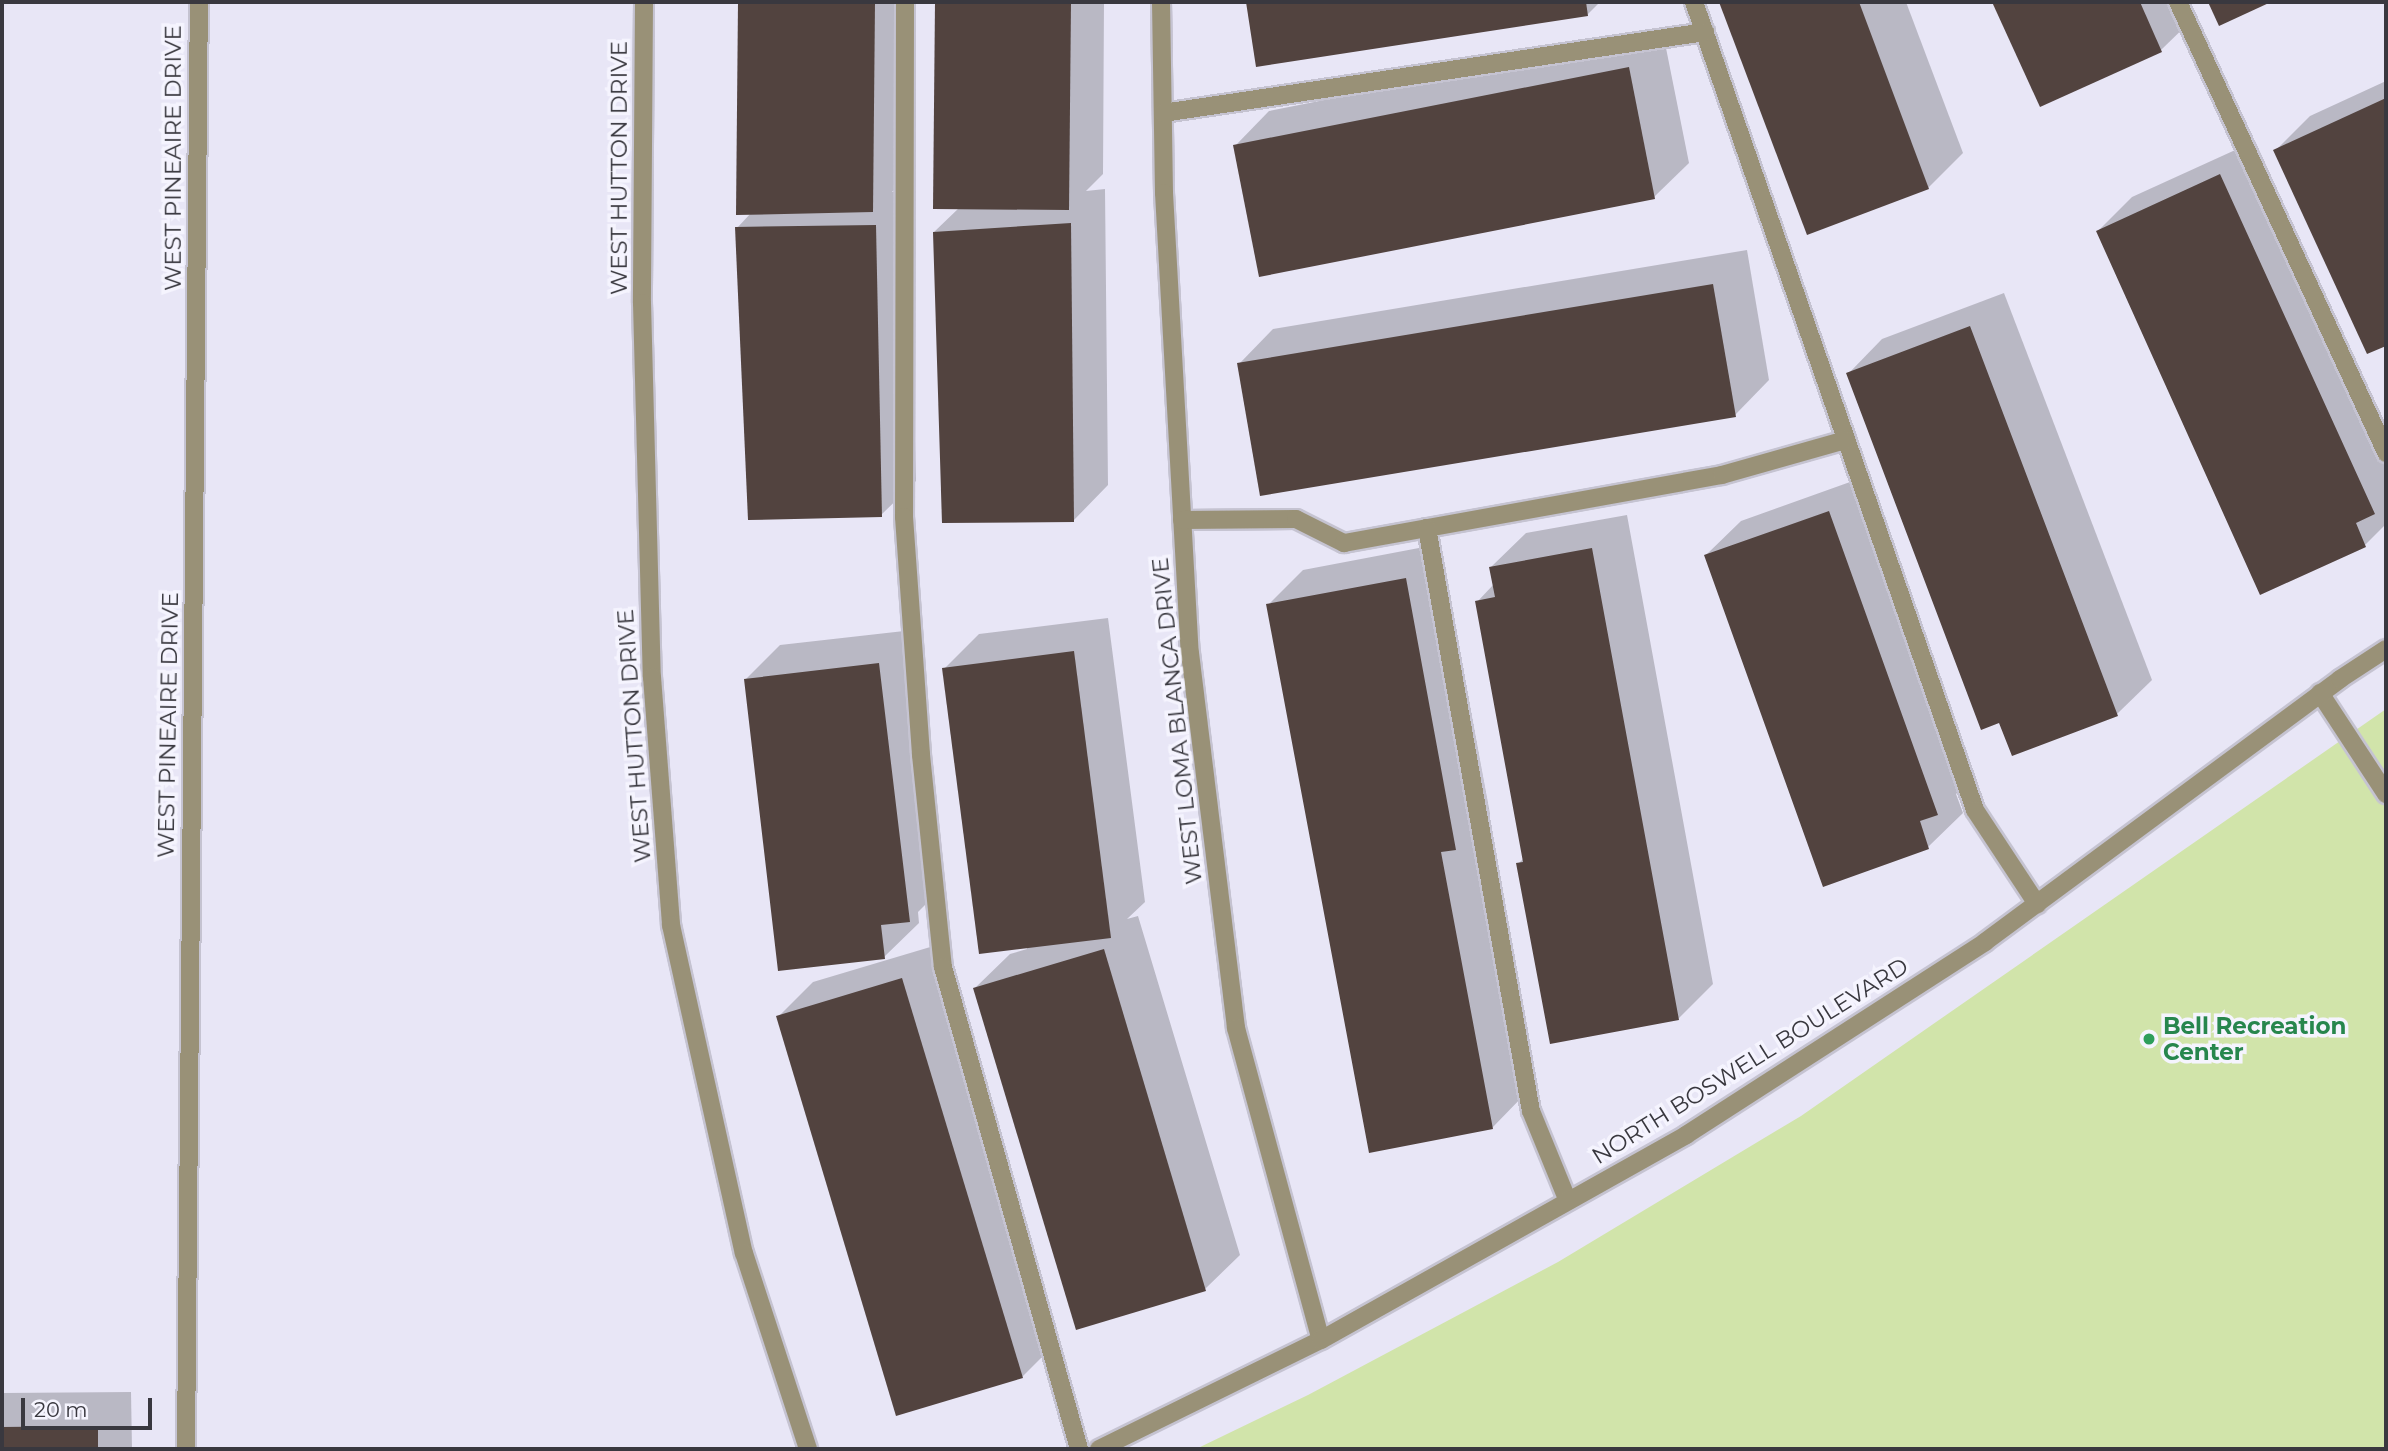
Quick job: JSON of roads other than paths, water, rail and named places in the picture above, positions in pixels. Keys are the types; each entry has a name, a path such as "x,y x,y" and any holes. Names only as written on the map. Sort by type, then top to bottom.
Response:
{"street":[{"name":"WEST PINEAIRE DRIVE","path":"186,1449 199,2"},
{"name":"WEST HUTTON DRIVE","path":"644,2 642,303 652,677 671,925 744,1252 808,1449"},
{"path":"905,2 904,517 921,755 943,967 1079,1449"},
{"name":"WEST LOMA BLANCA DRIVE","path":"1161,2 1164,193 1190,653 1236,1028 1321,1340"},
{"path":"1695,2 1975,810 2037,904"},
{"path":"2178,2 2386,453"},
{"path":"1163,113 1705,32"},
{"path":"1182,520 1296,519 1344,543 1722,475 1846,440"},
{"path":"1427,528 1531,1111 1568,1201"},
{"name":"NORTH BOSWELL BOULEVARD","path":"1099,1449 1321,1340 1686,1135 1985,942 2320,693 2386,649"},
{"path":"2320,693 2386,794"}],"place":[{"name":"Bell Recreation Center","path":"2149,1039"}]}
